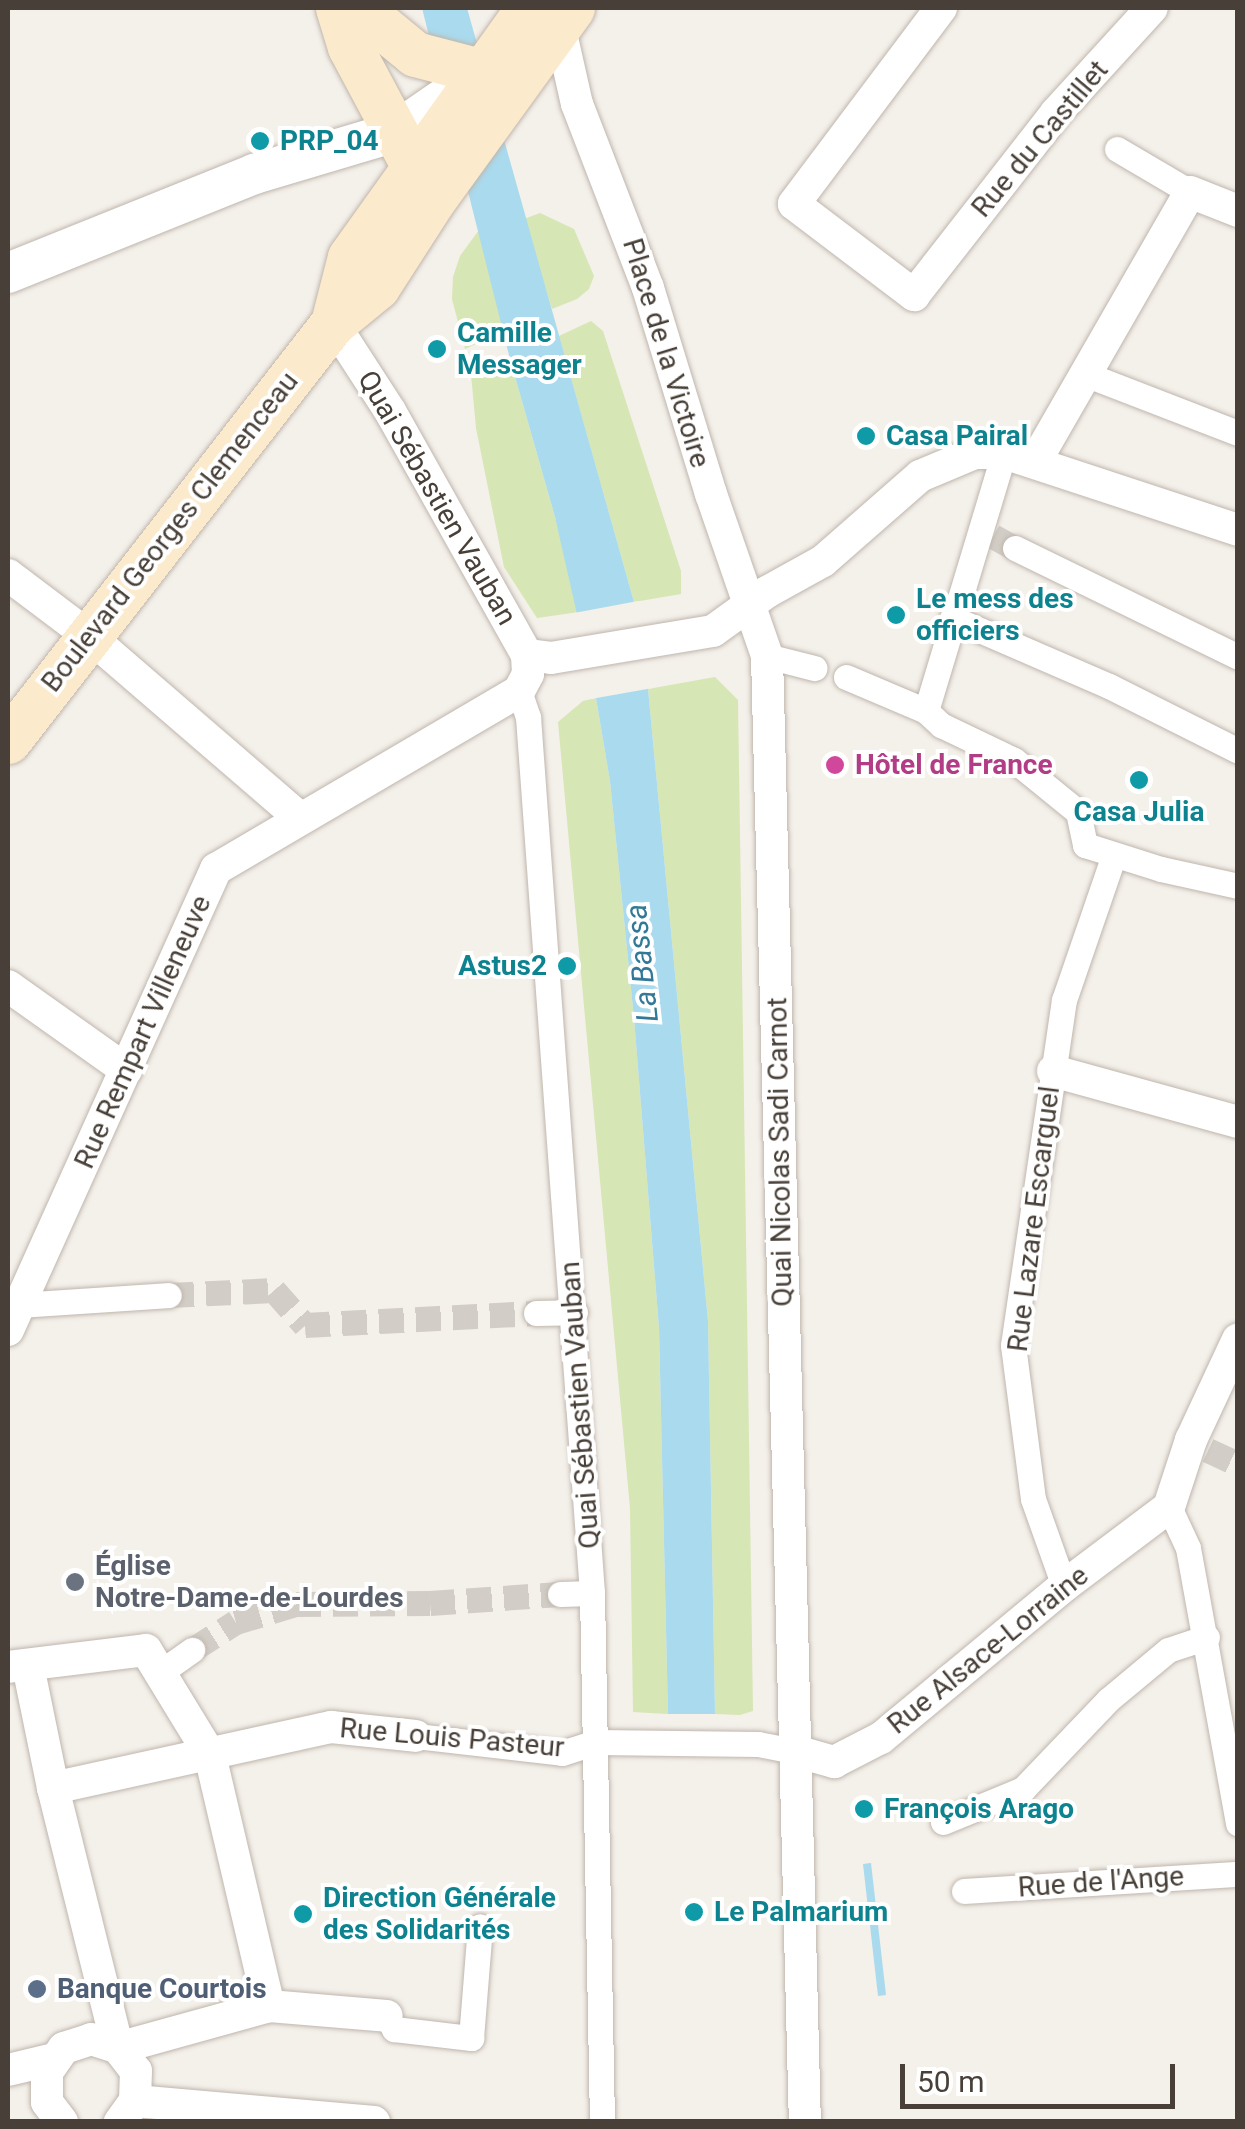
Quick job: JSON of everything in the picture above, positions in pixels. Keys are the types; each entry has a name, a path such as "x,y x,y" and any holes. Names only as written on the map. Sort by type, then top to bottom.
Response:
{"main road":[{"path":"338,8 350,48 435,134"},
{"path":"358,8 415,54 500,77"},
{"name":"Boulevard Georges Clemenceau","path":"8,741 333,323 377,287 435,134 500,77 554,16"}],"street":[{"name":"Rue du Castillet","path":"941,8 794,204 914,296 1056,113 1152,8"},
{"name":"Place de la Victoire","path":"554,16 577,104 648,286 710,494 752,603"},
{"path":"500,77 577,104"},
{"path":"8,273 254,174 435,134"},
{"path":"1117,149 1190,192 1238,211"},
{"path":"926,711 952,618 996,538 1019,458 1085,374 1190,192"},
{"name":"Quai Sébastien Vauban","path":"333,323 539,657"},
{"path":"1085,374 1238,433"},
{"path":"519,690 539,657 713,631 823,561 884,503 920,476 962,456 1019,458 1238,530"},
{"path":"996,538 1238,657"},
{"path":"8,575 89,636 300,818"},
{"name":"Quai Nicolas Sadi Carnot","path":"752,603 767,656 805,2122"},
{"path":"952,618 1109,686 1238,751"},
{"path":"767,656 814,668"},
{"path":"846,678 926,711 941,725 1014,760 1078,812 1085,845 1238,886"},
{"name":"Quai Sébastien Vauban","path":"519,690 528,717 575,1312 592,1593 602,2122"},
{"name":"Rue Rempart Villeneuve","path":"14,1317 216,869 519,690"},
{"name":"Rue Lazare Escarguel","path":"1064,1586 1033,1499 1014,1345 1064,1000 1114,855"},
{"path":"8,986 126,1070"},
{"path":"1053,1071 1238,1122"},
{"path":"14,1317 169,1295"},
{"path":"536,1312 575,1312"},
{"path":"1238,1339 1200,1445 1169,1507 1188,1548 1238,1823"},
{"name":"Rue Alsace-Lorraine","path":"795,1751 834,1762 881,1738 1064,1586 1169,1507"},
{"path":"560,1594 592,1593"},
{"path":"943,1822 1024,1789 1108,1700 1153,1662 1168,1650 1207,1638"},
{"path":"269,2006 210,1755 146,1650 18,1667 53,1788 118,2048 136,2071 128,2111 374,2122"},
{"path":"158,1674 192,1650"},
{"name":"Rue Louis Pasteur","path":"53,1788 331,1727 562,1753 596,1742 758,1744 795,1751"},
{"name":"Rue de l'Ange","path":"964,1891 1238,1874"},
{"path":"62,2122 48,2102 45,2087 54,2059 64,2048 91,2040 118,2048 269,2006 387,2016 394,2029 471,2038 480,1926"},
{"path":"8,2070 54,2059"}],"green space":[{"path":"540,213 574,229 594,276 589,289 577,299 552,309 524,219"},
{"path":"479,230 504,331 465,349 452,299 453,277 460,256"},
{"path":"591,321 603,331 681,571 681,594 634,602 559,336"},
{"path":"510,359 579,612 537,618 504,567 476,428 471,374"},
{"path":"715,677 738,700 753,1711 740,1715 715,1714 708,1321 648,689"},
{"path":"596,698 610,781 634,1018 659,1328 668,1714 633,1712 630,1508 558,722 583,701"}],"water":[{"name":"La Bassa","path":"422,8 467,8 634,602 648,689 708,1321 715,1714 668,1714 659,1328 634,1018 610,781 596,698 555,517 510,359"},
{"path":"871,1863 886,1995 878,1996 863,1864"}],"pier":[{"path":"638,601 653,688 591,699 574,613"}],"tunnel":[{"path":"993,536 1015,548"},
{"path":"169,1295 274,1290 305,1325 536,1313"},
{"path":"1208,1450 1238,1464"},
{"path":"192,1650 236,1622 296,1604 430,1603 560,1594"}],"place":[{"name":"PRP_04","path":"260,141"},
{"name":"Camille Messager","path":"437,349"},
{"name":"Casa Pairal","path":"866,436"},
{"name":"Le mess des officiers","path":"896,615"},
{"name":"Hôtel de France","path":"835,765"},
{"name":"Casa Julia","path":"1139,780"},
{"name":"Astus2","path":"567,966"},
{"name":"Église Notre-Dame-de-Lourdes","path":"75,1582"},
{"name":"François Arago","path":"864,1809"},
{"name":"Le Palmarium","path":"694,1912"},
{"name":"Direction Générale des Solidarités","path":"303,1914"},
{"name":"Banque Courtois","path":"37,1989"}]}
